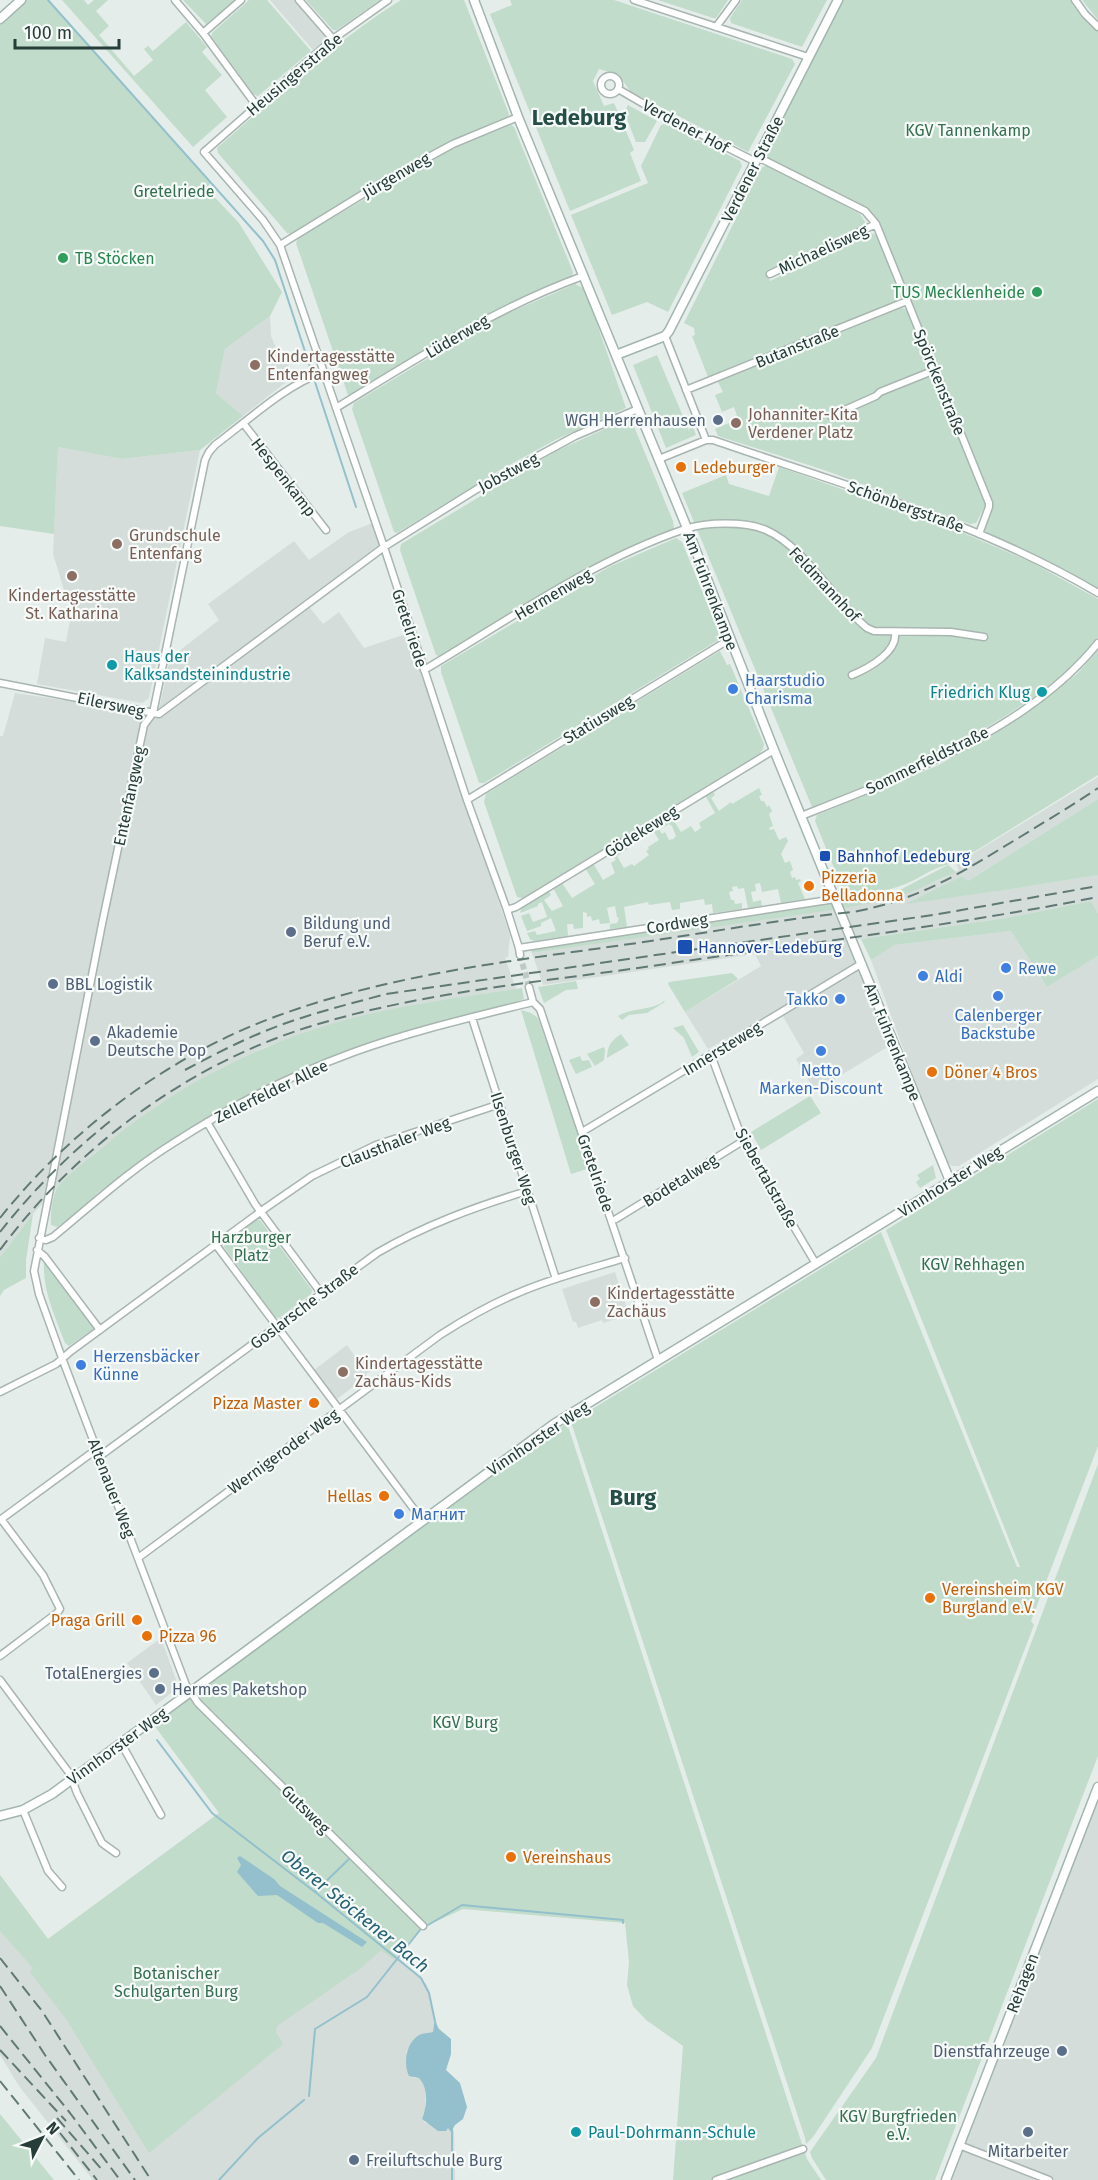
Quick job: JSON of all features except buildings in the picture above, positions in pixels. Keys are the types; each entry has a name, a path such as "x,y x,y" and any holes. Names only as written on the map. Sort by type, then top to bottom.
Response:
{"street":[{"path":"0,19 21,0"},
{"path":"175,0 203,33 256,105"},
{"path":"203,33 241,0"},
{"path":"299,0 333,39"},
{"name":"Heusingerstraße","path":"204,152 333,39 388,0"},
{"name":"Am Fuhrenkampe","path":"474,0 518,117 659,459 774,750 950,1181"},
{"path":"634,0 808,57"},
{"path":"716,27 736,0"},
{"name":"Verdener Straße","path":"664,336 669,332 838,0"},
{"path":"1076,0 1085,14 1098,27"},
{"name":"Verdener Hof","path":"618,89 663,115 757,159"},
{"name":"Jürgenweg","path":"280,245 381,183 453,144 518,117"},
{"name":"Gretelriede","path":"204,152 263,220 280,245 520,952"},
{"name":"Spörckenstraße","path":"757,159 865,211 876,224 989,503 979,534"},
{"name":"Michaelisweg","path":"770,274 876,224"},
{"name":"Lüderweg","path":"336,408 456,336 520,302 583,276"},
{"name":"Butanstraße","path":"686,390 907,301"},
{"path":"616,355 664,336 706,440 659,459"},
{"path":"831,416 876,396 880,392 935,370"},
{"name":"Entenfangweg","path":"36,1283 34,1271 39,1238 144,725 153,713 205,460 215,445 243,423 293,386 322,372"},
{"name":"Jobstweg","path":"384,547 477,489 575,436 638,409"},
{"name":"Hespenkamp","path":"243,423 326,530"},
{"name":"Schönbergstraße","path":"706,440 713,440 843,483 979,534 1042,562 1098,593"},
{"name":"Feldmannhof","path":"687,528 736,524 765,529 789,545 867,628 874,631 951,632 984,637"},
{"name":"Hermenweg","path":"424,670 588,573 622,555 687,528"},
{"name":"Eilersweg","path":"0,683 159,714 384,547"},
{"path":"852,675 863,671 890,650 896,638 895,632"},
{"name":"Statiusweg","path":"467,800 730,639"},
{"name":"Sommerfeldstraße","path":"801,816 908,773 974,740 1030,705 1060,682 1098,643"},
{"name":"Gödekeweg","path":"507,910 516,907 774,750"},
{"name":"Cordweg","path":"520,952 835,899"},
{"name":"Innersteweg","path":"582,1132 861,964"},
{"name":"Gretelriede","path":"529,987 533,1002 540,1010 658,1360"},
{"name":"Zellerfelder Allee","path":"39,1238 46,1240 53,1237 138,1167 207,1122 274,1085 382,1042 533,1002"},
{"name":"Ilsenburger Weg","path":"472,1018 556,1279"},
{"name":"Siebertalstraße","path":"711,1055 743,1142 816,1264"},
{"name":"Vinnhorster Weg","path":"0,1816 24,1810 40,1802 72,1780 554,1424 1098,1090"},
{"name":"Clausthaler Weg","path":"0,1392 56,1364 312,1176 398,1137 500,1104"},
{"path":"207,1122 261,1212 321,1293"},
{"name":"Bodetalweg","path":"616,1219 743,1142"},
{"name":"Goslarsche Straße","path":"1,1519 99,1453 369,1258 455,1214 527,1191"},
{"path":"216,1245 423,1520"},
{"path":"37,1250 45,1257 100,1330"},
{"name":"Wernigeroder Weg","path":"138,1558 440,1335 465,1319 519,1292 624,1258"},
{"name":"Altenauer Weg","path":"36,1283 62,1359 186,1684 191,1691"},
{"path":"0,1656 60,1609 42,1575 1,1519"},
{"path":"0,1680 70,1774 76,1793 102,1843 116,1853"},
{"name":"Gutsweg","path":"191,1691 198,1703 423,1926"},
{"path":"121,1743 161,1815"},
{"name":"Rehagen","path":"946,2180 1098,1787"},
{"path":"24,1810 48,1871 62,1887"},
{"path":"959,2145 1049,2180"},
{"path":"716,2180 803,2149"}],"shaded area":[{"path":"270,0 296,0 328,37 313,50"},
{"name":"Kindertagesstätte Entenfangweg","path":"270,316 271,336 276,348 291,361 283,371 282,379 285,383 243,416 216,393 225,349"},
{"name":"Grundschule Entenfang","path":"58,447 122,459 200,450 149,698 142,703 37,684 45,638 66,642 73,603 65,593 53,554"},
{"path":"373,523 384,553 310,608 323,624 339,612 364,648 409,633 510,935 508,957 505,958 516,989 418,1004 339,1022 265,1047 219,1069 158,1105 95,1153 33,1214 0,1257 0,736 3,736 15,693 158,714 170,658 219,620 208,604 294,541 309,560 349,532"},
{"path":"1098,777 1098,799 968,881 962,876 907,903 1098,875 1098,914 1091,901 1006,918 852,940 894,1043 815,1091 796,1059 804,1053 781,1013 840,976 708,1049 685,1012 761,966 755,954 543,985 532,953 882,901 942,879 959,870 956,864"},
{"path":"1011,931 1047,987 1098,956 1098,1079 959,1166 953,1166 947,1163 871,960 895,945"},
{"name":"Kindertagesstätte Zachäus","path":"615,1272 629,1315 603,1323 602,1320 578,1328 576,1322 573,1322 562,1289"},
{"name":"Kindertagesstätte Zachäus-Kids","path":"347,1345 359,1362 368,1356 371,1361 374,1359 379,1366 337,1399 314,1370"},
{"name":"TotalEnergies","path":"161,1638 178,1685 156,1705 127,1663"},
{"path":"1098,1799 1098,2180 952,2180 967,2140"},
{"path":"219,1813 420,1929 397,1956 427,1985 436,2023 433,2032 420,2035 406,2052 414,2078 422,2081 426,2090 422,2119 425,2123 454,2131 455,2180 93,2180 19,2086 0,2055 0,1875 48,1939"}],"green space":[{"name":"TB Stöcken","path":"21,0 48,0 211,183 206,188 239,223 282,292 270,316 225,349 216,393 243,416 200,450 122,459 58,447 54,534 0,526 0,19"},
{"path":"62,0 84,0 88,5 94,0 108,0 96,11 109,26 99,35 134,76 153,60 144,49 148,46 153,51 186,22 207,47 202,52 222,75 205,90 227,117 193,147"},
{"path":"183,0 236,0 206,24"},
{"path":"249,0 267,0 311,51 258,96 253,94 211,36"},
{"path":"306,0 380,0 337,30 333,30"},
{"path":"401,0 464,0 509,114 508,118 462,137 397,170 291,234 287,233 218,153 217,148 329,52"},
{"path":"510,0 614,0 792,59 795,64 748,152 630,91 619,75 599,69 593,81 604,106 614,103 634,150 630,153 641,181 570,211 490,14 512,5"},
{"path":"658,0 728,0 716,18 713,18"},
{"path":"742,0 827,0 802,47 731,23 730,18"},
{"name":"KGV Tannenkamp","path":"838,0 1075,0 1098,27 1098,593 979,534 989,508 870,215 758,157"},
{"path":"1082,0 1098,0 1098,20"},
{"path":"628,105 657,121 645,142 636,142 624,112"},
{"path":"664,124 740,161 742,166 668,312 647,302 612,315 571,215 648,183 641,166 661,125"},
{"path":"511,125 514,127 573,272 572,276 537,290 470,324 348,395 296,243 298,238 445,152"},
{"path":"769,166 860,214 865,222 863,225 766,271 770,281 871,233 877,235 901,294 899,300 708,377 692,336 695,335 694,328 684,323 761,168"},
{"path":"575,284 585,289 626,408 555,440 500,470 397,533 394,532 352,409 354,403 490,321"},
{"path":"902,308 907,310 986,504 976,523 970,524 824,470 718,436 715,429 738,419 734,407 722,412 715,395 723,392 718,382"},
{"path":"657,355 690,433 689,429 693,427 696,435 666,448 633,365"},
{"path":"627,419 633,424 673,521 674,529 577,575 441,657 436,655 400,550 401,544 554,452"},
{"path":"779,467 947,526 1031,562 1098,599 1098,637 1055,681 985,729 929,758 812,807 682,493 726,475 729,484 769,496"},
{"path":"676,538 682,542 720,639 484,783 479,783 441,672 441,666 609,567"},
{"path":"1098,650 1098,775 956,863 940,867 893,888 865,893 844,893 815,821 817,815 939,765 1024,714 1077,674"},
{"path":"720,651 727,665 730,664 764,744 759,754 523,898 517,897 484,802 486,794"},
{"path":"759,788 762,795 759,796 761,801 764,801 767,807 769,805 772,811 769,814 773,826 769,828 770,830 774,829 779,840 786,837 788,841 781,854 785,863 790,861 793,870 790,872 792,878 800,879 798,883 805,899 781,903 778,889 762,892 760,883 755,884 756,891 751,892 753,902 761,900 762,906 748,908 744,888 738,889 737,886 732,887 733,891 729,892 735,904 742,903 742,909 713,913 712,904 705,905 704,899 680,903 680,909 672,910 670,902 649,905 648,902 624,907 627,927 610,929 610,924 617,923 619,918 615,906 607,908 610,923 600,924 599,919 592,921 591,916 587,917 587,913 583,912 583,928 574,929 573,924 567,924 568,936 534,941 530,939 527,933 535,931 537,935 556,931 551,918 541,923 541,926 527,931 521,916 529,913 533,922 547,917 542,902 520,913 522,907 549,891 551,895 544,900 552,911 563,906 553,888 562,883 572,898 595,884 585,868 593,863 603,880 615,873 611,863 616,860 611,852 627,843 632,846 617,856 624,868 632,864 634,866 649,855 646,851 648,847 659,840 654,832 659,829 662,834 665,832 669,840 676,836 672,826 669,824 662,828 659,823 671,816 681,832 691,826 695,832 701,828 699,823 715,813 705,795 713,791 715,795 711,798 719,811 731,802 732,804"},
{"path":"1098,799 1098,875 905,904 962,876 968,881"},
{"path":"948,865 956,872 909,893 882,901 532,953 530,947 836,900 892,894"},
{"path":"1091,901 1098,914 1098,956 1047,987 1011,931 895,945 871,960 861,939 1006,918"},
{"path":"732,973 738,979 685,1012 668,984 669,982"},
{"path":"576,981 578,989 566,990 544,1003 538,987"},
{"path":"522,988 524,999 513,1003 513,1007 352,1050 172,1141 99,1192 70,1218 57,1227 51,1225 53,1198 56,1190 70,1174 162,1103 226,1066 294,1036 365,1015 423,1003"},
{"path":"664,1001 647,1013 629,1015 622,1020 618,1016 654,1006"},
{"path":"521,1010 538,1018 590,1168 571,1174"},
{"path":"683,1025 699,1052 692,1057 684,1038 673,1028"},
{"path":"621,1034 629,1045 607,1058 610,1044"},
{"path":"604,1047 604,1060 595,1066 587,1054"},
{"path":"580,1056 582,1061 589,1060 592,1067 576,1074 569,1060"},
{"path":"810,1096 821,1113 761,1150 751,1132"},
{"name":"KGV Rehhagen","path":"1098,1099 1098,1446 1031,1621 1034,1625 872,2048 813,2137 806,2144 571,1422 881,1232 1017,1567 1020,1567 886,1230"},
{"path":"933,1165 936,1178 920,1188 916,1182 920,1179 917,1175"},
{"path":"33,1214 26,1260 26,1278 4,1290 0,1296 0,1257"},
{"name":"Harzburger Platz","path":"256,1220 260,1220 312,1290 311,1294 279,1318 275,1317 224,1247 224,1244"},
{"path":"44,1260 95,1328 69,1346 65,1343 50,1303 45,1282"},
{"name":"KGV Burg","path":"567,1423 807,2159 821,2180 673,2180 683,2046 646,2020 633,2006 627,1985 629,1962 625,1923 463,1909 420,1929 394,1960 381,1950 361,1968 277,2026 276,2032 283,2044 149,2153 66,2019 30,1972 33,1968 0,1931 0,1875 48,1939 219,1813 151,1721 356,1569"},
{"name":"KGV Burgfrieden e.V.","path":"1098,1464 1098,1756 935,2180 826,2180 810,2152 876,2058"},
{"path":"0,2114 54,2180 0,2180"}],"water":[{"path":"240,1856 274,1879 280,1886 367,1942 362,1947 323,1923 318,1923 277,1895 258,1896 237,1872 241,1865 237,1858"},
{"path":"436,2023 439,2029 451,2039 451,2054 446,2070 460,2083 467,2107 463,2119 455,2125 451,2132 448,2128 446,2131 438,2131 422,2119 426,2092 419,2078 409,2076 406,2065 411,2043 419,2035 433,2032"}],"waterway":[{"path":"48,0 263,241 275,260 356,507"},
{"name":"Oberer Stöckener Bach","path":"157,1740 212,1813 315,1892 421,1978 429,1993 436,2026"},
{"path":"315,1892 349,1859"},
{"path":"428,1925 462,1905 623,1920 623,1923"},
{"path":"309,2096 315,2029 367,1997 420,1930"},
{"path":"219,2180 258,2138 304,2100"},
{"name":"Oberer Stöckener Bach","path":"452,2129 452,2180"}],"tunnel":[{"path":"520,955 529,987"}],"railway":[{"path":"0,1218 58,1154 125,1098 199,1052 237,1032 277,1016 318,1002 402,980 530,958 853,912 900,900 960,873 1098,788"},
{"path":"185,1070 242,1041 278,1026 386,994 933,915 1098,886"},
{"path":"0,1250 64,1176 140,1112 181,1085 224,1061 269,1041 315,1025 395,1005 476,990 926,927 1098,897"},
{"path":"0,1232 53,1172 113,1119"},
{"path":"0,1958 42,2011 151,2180"},
{"path":"0,1986 45,2055 135,2180"},
{"path":"0,2026 120,2180"},
{"path":"0,2050 66,2121"},
{"path":"0,2081 79,2180"},
{"path":"57,2118 104,2172"},
{"path":"60,2133 97,2180"}],"place":[{"name":"TB Stöcken","path":"63,258"},
{"name":"TUS Mecklenheide","path":"1037,292"},
{"name":"Kindertagesstätte Entenfangweg","path":"255,365"},
{"name":"WGH Herrenhausen","path":"718,420"},
{"name":"Johanniter-Kita Verdener Platz","path":"736,423"},
{"name":"Ledeburger","path":"681,467"},
{"name":"Grundschule Entenfang","path":"117,544"},
{"name":"Kindertagesstätte St. Katharina","path":"72,576"},
{"name":"Haus der Kalksandsteinindustrie","path":"112,665"},
{"name":"Haarstudio Charisma","path":"733,689"},
{"name":"Friedrich Klug","path":"1042,692"},
{"name":"Bahnhof Ledeburg","path":"825,856"},
{"name":"Pizzeria Belladonna","path":"809,886"},
{"name":"Bildung und Beruf e.V.","path":"291,932"},
{"name":"Hannover-Ledeburg","path":"685,947"},
{"name":"Rewe","path":"1006,968"},
{"name":"Aldi","path":"923,976"},
{"name":"BBL Logistik","path":"53,984"},
{"name":"Calenberger Backstube","path":"998,996"},
{"name":"Takko","path":"840,999"},
{"name":"Akademie Deutsche Pop","path":"95,1041"},
{"name":"Netto Marken-Discount","path":"821,1051"},
{"name":"Döner 4 Bros","path":"932,1072"},
{"name":"Kindertagesstätte Zachäus","path":"595,1302"},
{"name":"Herzensbäcker Künne","path":"81,1365"},
{"name":"Kindertagesstätte Zachäus-Kids","path":"343,1372"},
{"name":"Pizza Master","path":"314,1403"},
{"name":"Hellas","path":"384,1496"},
{"name":"Магнит","path":"399,1514"},
{"name":"Vereinsheim KGV Burgland e.V.","path":"930,1598"},
{"name":"Praga Grill","path":"137,1620"},
{"name":"Pizza 96","path":"147,1636"},
{"name":"TotalEnergies","path":"154,1673"},
{"name":"Hermes Paketshop","path":"160,1689"},
{"name":"Vereinshaus","path":"511,1857"},
{"name":"Dienstfahrzeuge","path":"1062,2051"},
{"name":"Paul-Dohrmann-Schule","path":"576,2132"},
{"name":"Mitarbeiter","path":"1028,2132"},
{"name":"Freiluftschule Burg","path":"354,2160"}],"district":[{"name":"Ledeburg","path":"579,117"},
{"name":"Burg","path":"633,1497"}],"park label":[{"name":"Botanischer Schulgarten Burg","path":"176,1982"}]}
